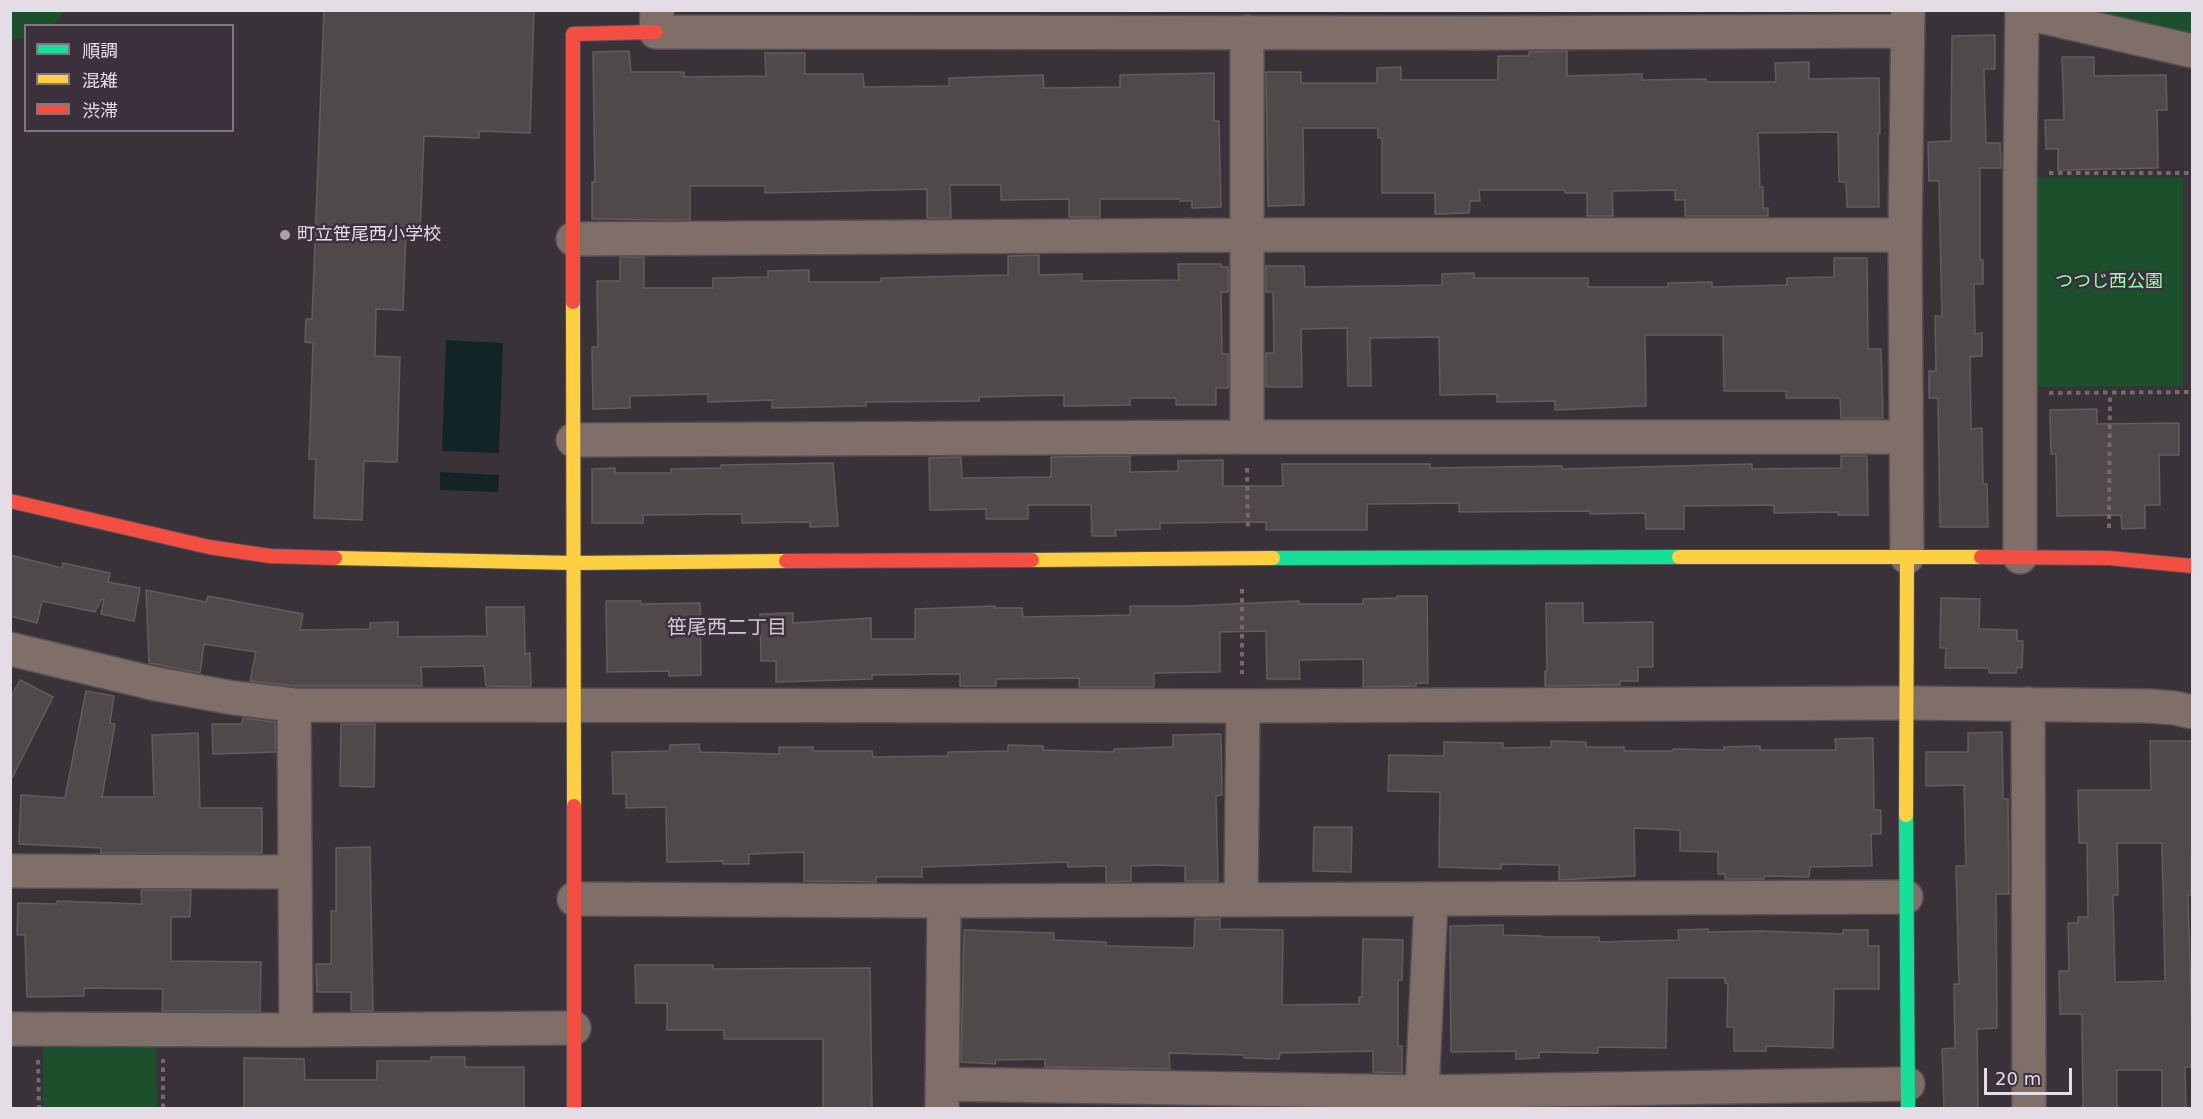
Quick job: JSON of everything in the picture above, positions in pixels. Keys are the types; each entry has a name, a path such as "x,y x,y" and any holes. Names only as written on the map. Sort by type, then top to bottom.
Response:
{"street":[{"path":"2020,557 2019,11 2193,51"},
{"path":"574,1108 573,34 656,21 1247,33 1481,22 1907,21 1905,235 1908,1096 1422,1092 942,1096 944,901"},
{"path":"1247,33 1247,437"},
{"path":"573,239 1246,235 1905,235"},
{"path":"573,440 1906,437"},
{"path":"10,501 186,542 270,556 573,563 1245,558 2020,557 2109,558 2193,566"},
{"path":"10,649 156,684 234,698 294,705 2028,704 2148,706 2193,712"},
{"path":"2028,704 2029,1108"},
{"path":"294,705 296,1030"},
{"path":"1241,899 1243,706"},
{"path":"10,871 294,872"},
{"path":"574,899 944,901 1906,897"},
{"path":"1422,1092 1431,900"},
{"path":"24,1029 574,1028"}],"path":[{"path":"2020,173 2193,173"},
{"path":"2020,393 2193,392"},
{"path":"2109,558 2110,393"},
{"path":"1243,706 1247,437"},
{"path":"24,1029 39,1108"},
{"path":"163,1029 163,1108"}],"green space":[{"path":"11,10 65,10 54,24 24,24 24,37 11,40"},
{"path":"2096,11 2192,11 2192,35 2188,32"},
{"name":"つつじ西公園","path":"2035,178 2183,178 2183,386 2034,387"},
{"path":"43,1043 156,1044 157,1108 43,1108"}],"shaded area":[{"path":"446,340 503,343 499,453 442,451"},
{"path":"440,472 499,475 498,492 440,490"}],"building":[{"path":"324,10 534,10 530,133 479,131 479,138 424,136 420,231 406,230 403,310 376,309 375,356 400,357 397,462 364,461 362,520 314,518 316,459 309,459 313,343 305,342 306,319 312,319"},
{"path":"1995,35 1995,69 1984,69 1986,143 2000,143 2001,168 1980,168 1980,260 1983,260 1983,284 1974,284 1975,334 1982,333 1982,356 1970,357 1971,429 1982,428 1983,484 1987,484 1988,527 1940,527 1938,398 1929,398 1929,371 1936,371 1935,316 1942,316 1939,181 1929,181 1928,142 1951,141 1952,36"},
{"path":"629,51 631,72 684,72 684,77 766,76 765,53 805,53 805,74 863,74 864,87 949,86 949,78 1043,75 1044,88 1120,87 1120,75 1214,73 1214,121 1219,121 1221,207 1192,208 1192,201 1180,201 1180,199 1100,199 1100,217 1069,217 1069,199 1001,200 1001,185 950,185 951,218 927,218 927,189 765,193 765,186 690,186 690,220 592,219 592,182 595,182 593,52"},
{"path":"1567,51 1567,76 1642,74 1642,80 1706,79 1706,82 1776,82 1775,63 1809,62 1809,79 1879,78 1879,207 1847,207 1846,182 1839,182 1838,132 1758,133 1760,187 1763,187 1763,208 1768,208 1768,216 1685,216 1685,200 1675,200 1675,190 1612,191 1613,216 1587,216 1587,193 1565,193 1565,190 1479,190 1480,201 1470,201 1469,213 1435,214 1435,193 1382,193 1382,138 1378,138 1378,128 1303,128 1304,205 1268,206 1266,72 1301,72 1301,83 1377,83 1377,68 1401,67 1401,80 1498,80 1498,56 1529,56 1529,52"},
{"path":"2062,57 2094,57 2094,76 2166,75 2167,110 2157,110 2158,168 2058,170 2058,149 2046,149 2045,120 2064,120"},
{"path":"1039,255 1039,275 1082,274 1082,281 1179,280 1178,264 1221,264 1221,267 1228,267 1228,292 1221,292 1222,354 1228,354 1228,388 1216,388 1216,405 1176,405 1176,398 1130,398 1130,405 1064,406 1064,395 979,397 979,401 866,402 866,406 772,408 772,400 708,402 708,394 630,396 630,408 593,409 592,347 598,347 597,281 620,281 620,257 644,257 644,288 713,288 713,278 768,277 768,271 809,270 809,282 881,282 881,278 1008,275 1008,256"},
{"path":"1834,258 1867,258 1868,349 1881,349 1883,418 1841,418 1840,398 1786,398 1786,391 1724,391 1723,335 1645,335 1646,406 1555,410 1555,401 1497,402 1497,394 1440,395 1439,337 1370,338 1371,386 1348,386 1347,328 1301,329 1302,387 1266,387 1266,353 1274,353 1273,292 1266,292 1266,266 1304,266 1305,287 1442,285 1442,274 1474,273 1474,278 1588,278 1588,287 1668,287 1668,283 1712,282 1712,287 1787,285 1787,278 1834,277"},
{"path":"2097,409 2097,424 2179,423 2179,455 2159,455 2160,505 2145,505 2145,528 2122,529 2121,515 2057,516 2056,454 2051,454 2050,410"},
{"path":"1130,456 1130,472 1178,471 1178,461 1223,460 1223,486 1283,486 1282,464 1430,464 1430,468 1562,466 1562,469 1752,464 1752,469 1841,468 1841,456 1867,456 1868,515 1838,515 1838,512 1774,513 1774,505 1684,506 1684,529 1646,529 1645,513 1459,512 1459,503 1367,504 1367,530 1266,530 1266,522 1160,523 1160,529 1115,530 1116,536 1092,536 1091,505 1028,505 1028,519 986,519 986,509 930,510 929,458 961,457 962,478 1051,477 1051,457"},
{"path":"833,463 838,526 810,527 810,522 742,523 742,514 643,515 643,523 592,523 592,469 615,468 615,473 671,473 671,469 721,468 721,465"},
{"path":"10,555 62,568 63,563 110,573 108,582 140,588 134,621 101,614 104,599 101,600 95,612 42,601 37,623 10,616"},
{"path":"146,590 206,602 208,596 303,614 300,630 370,629 370,623 398,622 398,637 487,636 486,607 524,607 525,654 530,653 531,687 486,686 484,666 421,667 422,686 295,686 250,681 256,652 204,644 200,673 149,663"},
{"path":"1397,596 1427,596 1428,683 1416,683 1416,686 1363,687 1363,659 1299,660 1300,679 1267,679 1266,631 1220,632 1220,672 1154,673 1154,687 1079,687 1079,678 996,679 996,686 960,686 960,674 872,675 872,679 776,682 776,661 761,661 760,614 793,613 793,623 871,618 871,639 915,639 915,609 995,606 995,608 1022,608 1023,617 1130,615 1130,606 1299,601 1299,604 1363,604 1363,599 1397,598"},
{"path":"1941,598 1980,599 1979,629 2017,630 2017,641 2023,641 2022,668 2017,667 2016,673 1989,673 1989,668 1945,668 1946,648 1940,648"},
{"path":"606,601 641,601 641,604 700,603 701,675 669,676 669,671 607,672"},
{"path":"1546,603 1583,603 1583,623 1653,622 1653,667 1638,667 1638,681 1620,681 1620,685 1545,686 1545,671 1547,671"},
{"path":"20,680 53,697 10,782 10,699"},
{"path":"86,691 114,696 110,723 115,724 102,797 154,797 152,735 198,733 200,808 262,808 262,853 101,853 101,848 19,844 21,795 65,798"},
{"path":"243,718 275,722 276,752 213,754 212,724 242,724"},
{"path":"341,724 375,724 374,787 340,786"},
{"path":"2002,732 2003,799 2008,799 2009,894 1996,894 1997,1028 1977,1029 1978,1108 1944,1108 1942,1049 1955,1048 1954,984 1959,984 1956,866 1966,866 1964,785 1926,786 1926,752 1968,752 1968,733"},
{"path":"1221,734 1222,795 1216,796 1218,881 1185,881 1185,866 1154,865 1131,866 1131,881 1106,882 1106,866 1068,867 1067,862 922,867 922,877 876,877 876,882 804,881 804,852 749,854 749,864 723,864 723,861 667,862 666,807 626,808 626,794 613,794 612,752 670,751 670,745 699,744 700,752 779,754 779,747 813,747 813,751 872,751 873,757 948,756 948,752 1008,751 1008,745 1043,746 1043,750 1114,752 1114,749 1173,747 1173,735"},
{"path":"1873,738 1874,810 1881,810 1881,834 1871,834 1872,866 1810,867 1809,877 1764,876 1764,879 1725,879 1725,874 1718,874 1718,852 1680,851 1680,830 1634,828 1635,876 1559,880 1559,865 1501,864 1501,869 1439,867 1440,792 1388,791 1389,755 1444,756 1444,742 1503,743 1503,748 1551,747 1551,741 1586,742 1586,747 1624,747 1624,751 1724,750 1724,747 1760,746 1760,750 1836,750 1835,739"},
{"path":"2150,741 2193,741 2193,854 2191,854 2191,895 2188,895 2193,1067 2185,1067 2186,1108 2162,1108 2162,1070 2117,1070 2117,1108 2083,1108 2082,1014 2060,1014 2059,971 2069,971 2068,923 2078,923 2078,917 2088,917 2087,843 2079,843 2078,790 2151,790","holes":["2117,843 2162,843 2165,981 2115,982 2113,895 2118,895"]},
{"path":"1314,827 1352,827 1351,872 1313,871"},
{"path":"370,847 373,1011 351,1011 351,992 317,992 316,964 331,964 331,911 336,911 336,848"},
{"path":"141,890 191,890 190,917 171,917 171,961 261,962 260,1011 162,1011 163,989 84,988 84,996 27,997 25,935 17,935 18,903 57,904 57,901 142,904"},
{"path":"1195,919 1220,919 1220,929 1283,930 1282,1005 1359,1004 1359,997 1362,997 1363,939 1403,940 1402,980 1398,980 1398,1046 1402,1046 1402,1073 1373,1072 1373,1051 1280,1053 1279,1059 1244,1058 1244,1055 1169,1053 1170,1069 1045,1067 1045,1059 996,1060 995,1064 961,1062 964,930 1054,933 1054,940 1106,942 1106,946 1194,948"},
{"path":"1503,925 1503,935 1599,937 1599,942 1679,940 1678,930 1843,934 1843,930 1868,930 1868,946 1879,946 1879,989 1834,989 1833,1048 1766,1046 1766,1051 1734,1051 1734,1027 1727,1027 1728,983 1725,983 1725,978 1667,978 1666,1048 1598,1047 1598,1053 1539,1052 1539,1058 1516,1059 1516,1051 1451,1052 1450,926"},
{"path":"635,965 713,965 713,969 870,968 872,1108 823,1108 823,1039 724,1039 724,1030 667,1030 667,1003 636,1003"},
{"path":"431,1057 465,1057 465,1067 524,1067 524,1108 244,1108 244,1058 304,1059 305,1080 377,1080 377,1061 431,1061"}],"traffic: fast":[{"path":"1273,558 1679,557"},
{"path":"1906,815 1908,1108"}],"traffic: slow":[{"path":"573,302 574,806"},
{"path":"1679,557 1981,557"},
{"path":"1906,815 1907,557"},
{"path":"335,558 573,563 786,561"},
{"path":"1032,560 1273,558"}],"traffic: jam":[{"path":"573,302 573,34 656,32"},
{"path":"10,501 209,547 270,556 335,558"},
{"path":"1981,557 2109,558 2192,566"},
{"path":"786,561 1032,560"},
{"path":"574,806 574,1108"}],"place":[{"name":"町立笹尾西小学校","path":"285,235"}],"district":[{"name":"笹尾西二丁目","path":"727,629"}]}
